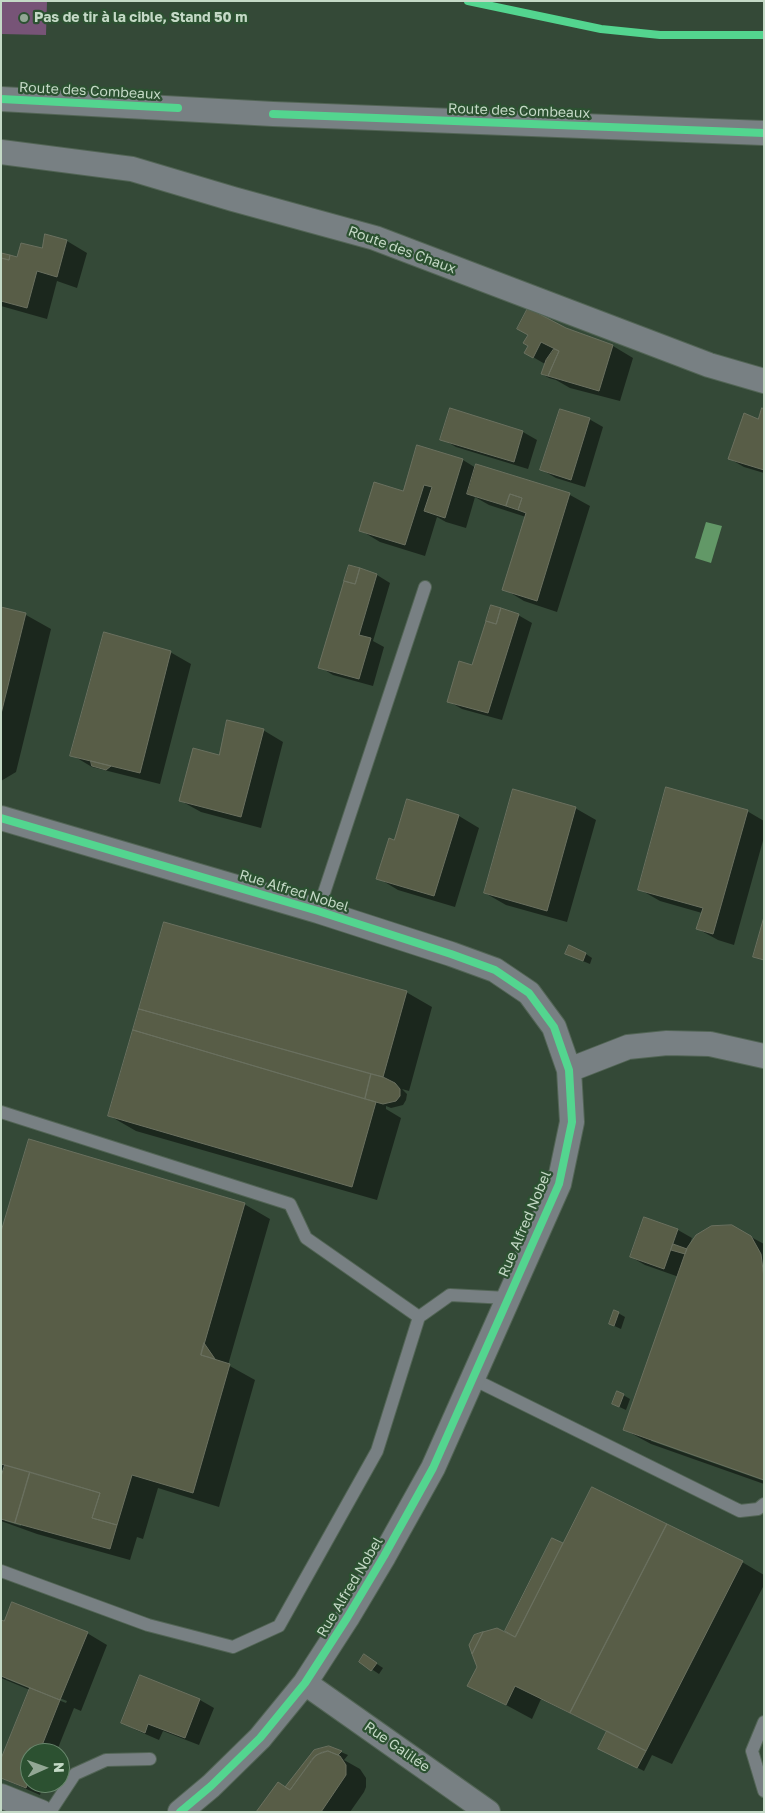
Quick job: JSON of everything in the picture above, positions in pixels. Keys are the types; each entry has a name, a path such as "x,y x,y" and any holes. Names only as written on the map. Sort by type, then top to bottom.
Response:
{"street":[{"name":"Route des Combeaux","path":"1,99 283,114 764,133"},
{"name":"Route des Chaux","path":"1,152 132,168 233,199 375,238 709,366 764,381"},
{"name":"Rue Alfred Nobel","path":"1,818 318,911 495,970 529,992 554,1027 569,1070 572,1122 559,1184 433,1468 352,1610 305,1683 260,1738 211,1786 180,1812"},
{"path":"569,1070 628,1047 666,1043 710,1044 764,1056"},
{"name":"Rue Galilée","path":"305,1683 488,1812"},
{"path":"1,1796 41,1812"}],"lane":[{"path":"318,911 425,587"},
{"path":"1,1112 290,1204 306,1238 419,1317"},
{"path":"1,1571 148,1625 233,1647 279,1626 377,1451 419,1317 450,1295 507,1298"},
{"path":"473,1379 740,1511 758,1509 764,1504"},
{"path":"764,1722 752,1751 764,1791"},
{"path":"50,1812 75,1774 106,1760 150,1759"}],"shaded area":[{"name":"Pas de tir à la cible, Stand 50 m","path":"1,1 47,1 46,35 1,34"},
{"path":"706,522 722,526 711,563 695,558"}],"building":[{"path":"45,234 67,240 57,277 37,271 27,308 1,301 1,258 9,260 10,255 17,257 21,243 42,248"},
{"path":"1,253 10,255 9,260 1,258"},
{"path":"528,308 566,328 613,345 599,391 548,376 559,351 541,342 533,358 524,353 528,346 523,343 528,335 517,329"},
{"path":"554,349 559,351 548,376 541,374 546,360"},
{"path":"450,408 523,431 514,462 440,440"},
{"path":"762,408 764,409 764,470 728,459 744,413 758,419"},
{"path":"560,409 590,418 571,480 540,470"},
{"path":"417,445 463,459 445,518 424,511 432,487 424,485 405,545 359,531 374,482 403,491"},
{"path":"476,464 570,493 537,601 502,590 526,513 518,510 522,498 510,494 506,506 467,494"},
{"path":"510,494 522,498 518,510 506,506"},
{"path":"349,565 360,568 355,584 344,581"},
{"path":"360,568 377,574 359,635 371,638 359,679 318,668 344,581 355,584"},
{"path":"491,605 501,608 496,624 486,621"},
{"path":"1,607 26,613 1,714"},
{"path":"501,608 519,614 488,713 447,702 459,661 472,665 486,621 496,624"},
{"path":"104,632 171,651 140,773 70,756"},
{"path":"227,720 264,729 241,817 179,801 193,748 219,755"},
{"path":"91,761 111,766 106,770 92,766"},
{"path":"666,787 748,810 713,934 696,929 703,908 638,890"},
{"path":"513,789 576,807 547,911 484,893"},
{"path":"407,799 459,815 434,896 376,879 389,838 394,840"},
{"path":"764,917 764,960 753,957"},
{"path":"164,922 407,991 383,1077 139,1009"},
{"path":"569,945 586,953 583,961 565,954"},
{"path":"139,1009 371,1074 365,1099 133,1030"},
{"path":"133,1030 376,1102 352,1187 108,1116"},
{"path":"371,1074 395,1083 400,1089 400,1096 396,1101 383,1104 365,1099"},
{"path":"29,1139 245,1203 201,1355 230,1364 193,1493 132,1475 117,1525 92,1518 100,1493 1,1464 1,1232"},
{"path":"644,1217 678,1229 664,1269 630,1257"},
{"path":"732,1225 751,1236 761,1254 764,1278 764,1480 623,1430 687,1248 696,1235 711,1226"},
{"path":"673,1244 687,1249 685,1254 671,1250"},
{"path":"614,1310 619,1312 614,1326 609,1324"},
{"path":"204,1343 215,1359 201,1355"},
{"path":"617,1391 624,1394 619,1407 612,1404"},
{"path":"5,1465 30,1472 15,1523 1,1519 1,1477"},
{"path":"30,1472 100,1493 92,1518 117,1525 110,1549 15,1523"},
{"path":"592,1487 667,1524 570,1713 515,1686 506,1705 467,1686 477,1667 472,1654 483,1632 497,1628 515,1637"},
{"path":"667,1524 743,1561 646,1751 570,1713"},
{"path":"552,1538 563,1543 515,1637 505,1631"},
{"path":"12,1602 88,1632 60,1700 1,1676 1,1620 4,1621"},
{"path":"483,1632 472,1654 469,1645 474,1635"},
{"path":"364,1654 377,1663 371,1671 359,1662"},
{"path":"140,1675 200,1699 185,1738 148,1724 145,1733 121,1723"},
{"path":"30,1688 60,1700 43,1743 20,1743 20,1786 1,1778 1,1759"},
{"path":"607,1731 646,1751 637,1768 598,1749"},
{"path":"329,1746 342,1751 338,1755 328,1751 316,1755 290,1790 285,1787 314,1750"},
{"path":"328,1751 340,1756 346,1765 346,1775 321,1812 256,1812 278,1782 290,1790 313,1758 320,1753"}],"cycle path":[{"path":"468,1 601,29 660,35 764,35"},
{"path":"1,99 178,108"},
{"path":"273,114 764,133"},
{"path":"1,818 318,911 495,970 529,993 554,1027 569,1070 572,1122 559,1184 433,1468 384,1556 305,1683 260,1738 211,1786 180,1812"}],"place":[{"name":"Pas de tir à la cible, Stand 50 m","path":"24,18"}]}
